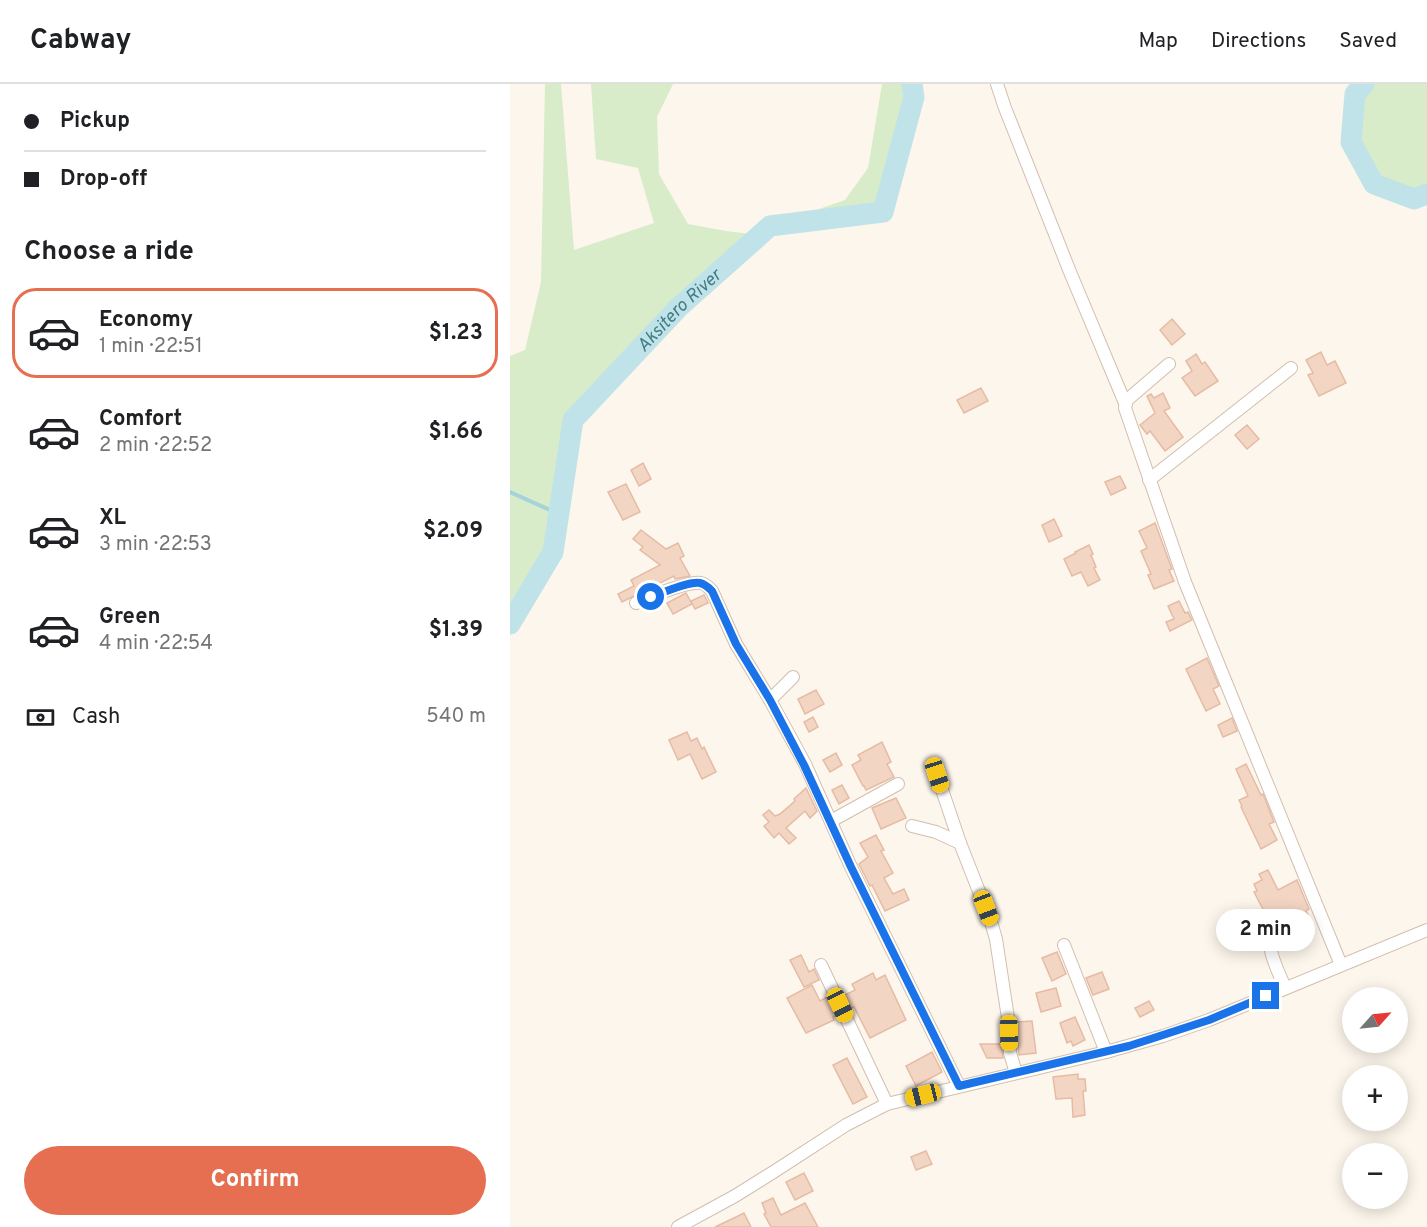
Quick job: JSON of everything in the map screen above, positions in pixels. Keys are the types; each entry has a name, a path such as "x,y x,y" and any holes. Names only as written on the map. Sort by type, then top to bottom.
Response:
{"street":[{"path":"997,84 1070,272 1125,403 1131,428 1194,604 1341,965"},
{"path":"1125,403 1169,364"},
{"path":"1149,480 1291,368"},
{"path":"636,603 699,582 712,591 736,644 800,756 856,878 959,1086"},
{"path":"770,700 793,677"},
{"path":"937,775 996,939 1008,1018 1010,1053 1016,1073"},
{"path":"831,821 898,784"},
{"path":"912,826 936,832 960,843"},
{"path":"1272,924 1269,942 1285,988"},
{"path":"678,1227 735,1196 846,1125 887,1104 1140,1043 1209,1020 1427,930"},
{"path":"1064,945 1106,1052"},
{"path":"821,965 887,1104"}],"green space":[{"path":"545,84 561,84 574,250 654,223 638,168 596,159 591,84 673,84 657,117 659,174 688,224 760,235 573,420 553,552 510,624 510,356 525,350 541,282"},
{"path":"882,84 912,84 914,97 883,212 770,226 845,200 868,168"},
{"path":"1364,84 1427,84 1427,194 1414,199 1374,184 1351,142 1355,94"}],"building":[{"path":"1172,319 1185,334 1172,345 1160,330"},
{"path":"1321,352 1327,365 1335,361 1346,383 1319,396 1308,375 1313,373 1306,360"},
{"path":"1196,354 1202,364 1205,362 1218,381 1195,396 1182,378 1192,371 1186,361"},
{"path":"981,388 988,401 964,413 957,400"},
{"path":"1163,393 1170,408 1164,411 1183,437 1165,451 1150,431 1147,434 1140,425 1155,413 1147,396 1151,394 1154,398"},
{"path":"1247,425 1259,439 1247,449 1235,435"},
{"path":"643,463 651,479 639,486 631,470"},
{"path":"1120,476 1126,488 1111,495 1105,482"},
{"path":"626,484 640,512 623,520 608,492"},
{"path":"1054,519 1062,536 1049,542 1042,525"},
{"path":"1155,523 1172,569 1169,570 1174,581 1154,589 1148,575 1151,574 1141,551 1147,548 1139,531"},
{"path":"641,530 666,549 678,543 684,556 680,558 690,576 675,579 674,576 622,602 618,594 634,586 631,580 660,565 640,550 643,547 633,539"},
{"path":"1089,545 1096,567 1094,568 1100,580 1088,586 1081,572 1072,576 1064,559"},
{"path":"686,593 692,604 673,614 667,603"},
{"path":"704,595 708,603 695,609 691,601"},
{"path":"1179,601 1185,613 1188,612 1192,620 1170,631 1166,622 1174,619 1168,606"},
{"path":"1207,658 1219,686 1213,689 1220,704 1206,711 1186,669"},
{"path":"816,690 824,704 805,714 798,699"},
{"path":"813,717 818,727 809,732 804,722"},
{"path":"1232,718 1237,731 1223,737 1218,725"},
{"path":"687,732 691,741 697,738 702,749 704,747 716,772 702,779 690,754 678,760 669,740"},
{"path":"882,742 891,762 887,764 894,777 866,790 852,765 861,760 858,755"},
{"path":"836,753 842,765 830,772 823,760"},
{"path":"1246,764 1261,795 1263,794 1274,822 1269,824 1277,840 1261,849 1239,800 1248,796 1236,769"},
{"path":"842,785 849,798 839,804 832,790"},
{"path":"806,788 817,811 810,818 805,811 786,828 796,838 789,844 779,833 774,838 764,826 769,822 763,815 769,810 775,816 780,814"},
{"path":"896,798 906,818 881,829 872,808"},
{"path":"876,835 884,850 881,851 893,873 884,878 893,894 904,889 909,900 885,911 859,864 868,857 860,843"},
{"path":"1268,870 1278,890 1297,880 1309,909 1306,911 1312,923 1309,925 1312,931 1297,939 1285,915 1278,918 1267,917 1254,892 1257,891 1254,884 1262,880 1259,874"},
{"path":"1057,952 1066,974 1052,981 1042,958"},
{"path":"801,955 809,972 814,969 819,980 804,987 790,960"},
{"path":"1102,972 1109,989 1093,995 1086,978"},
{"path":"873,973 876,980 885,975 906,1020 870,1038 845,995 855,990 852,984"},
{"path":"812,985 820,1001 827,997 836,1016 833,1017 834,1020 806,1033 787,998"},
{"path":"1056,988 1061,1006 1041,1012 1036,993"},
{"path":"1149,1001 1154,1010 1140,1017 1135,1008"},
{"path":"1075,1017 1085,1040 1073,1046 1071,1041 1067,1043 1060,1023"},
{"path":"1032,1021 1036,1053 1019,1055 1016,1022"},
{"path":"980,1044 1001,1044 1003,1058 987,1058"},
{"path":"932,1052 942,1072 916,1086 906,1066"},
{"path":"847,1058 867,1097 853,1104 833,1065"},
{"path":"1078,1074 1078,1079 1085,1079 1086,1091 1083,1091 1085,1115 1073,1117 1072,1098 1056,1099 1053,1077"},
{"path":"926,1151 932,1164 916,1170 911,1157"},
{"path":"804,1173 813,1191 795,1200 786,1182"},
{"path":"773,1198 781,1215 805,1203 818,1227 771,1227 764,1214 766,1213 762,1203"},
{"path":"744,1213 751,1227 715,1227 734,1218"}],"waterway":[{"name":"Aksitero River","path":"510,624 553,552 573,420 678,308 770,226 883,212 914,97 912,84"},
{"name":"Aksitero River","path":"1364,84 1355,94 1351,142 1374,184 1414,199 1427,194"},
{"path":"510,492 559,514"}],"route":[{"path":"651,597 699,582 712,591 736,644 787,730 851,867 959,1086 1129,1046 1209,1020 1266,996"}]}
